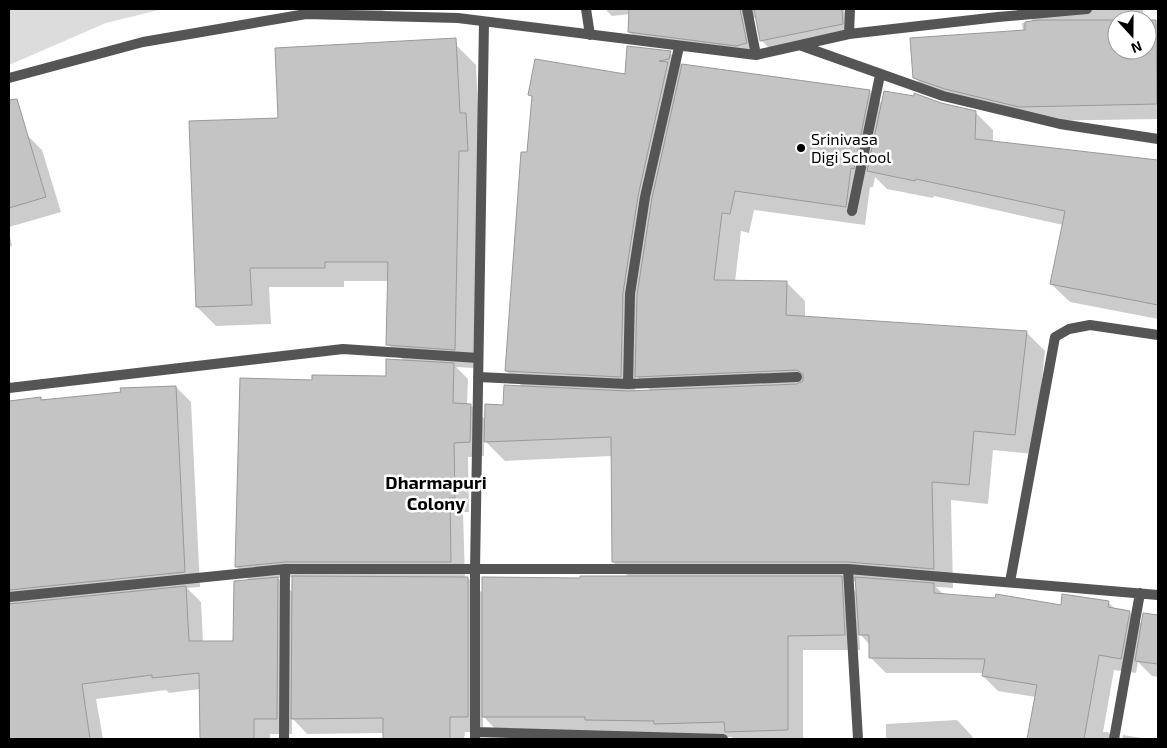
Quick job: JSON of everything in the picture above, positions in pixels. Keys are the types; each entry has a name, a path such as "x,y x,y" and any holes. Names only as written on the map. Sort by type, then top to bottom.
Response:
{"street":[{"path":"586,9 590,35"},
{"path":"747,9 756,55"},
{"path":"849,34 850,9"},
{"path":"9,78 143,42 305,12 457,13 484,22 756,55 849,34 997,13 1087,9"},
{"path":"484,22 475,570 475,736 723,739"},
{"path":"802,46 944,96 1060,124 1158,139"},
{"path":"628,384 630,294 643,207 679,47"},
{"path":"852,211 880,75"},
{"path":"1010,582 1055,337 1069,329 1090,324 1158,335"},
{"path":"9,388 343,349 478,358"},
{"path":"478,377 628,384 796,377"},
{"path":"284,739 285,569"},
{"path":"9,597 285,569 848,569 1158,595"},
{"path":"848,569 858,739"},
{"path":"1114,739 1140,593"}],"shaded area":[{"path":"9,9 163,9 106,23 9,65"}],"building":[{"path":"629,9 740,9 747,43 736,46 628,32"},
{"path":"754,9 842,9 843,24 760,41"},
{"path":"1038,20 1107,20 1107,60 1156,60 1157,104 1019,107 945,89 913,78 910,38 1025,30 1025,22"},
{"path":"456,38 460,113 466,113 468,151 459,151 455,350 386,345 388,262 325,262 325,268 250,268 252,305 196,307 189,121 278,118 275,48"},
{"path":"627,46 671,51 669,59 659,61 668,62 638,196 623,293 621,377 505,371 521,152 527,152 532,96 528,95 535,59 625,74"},
{"path":"682,64 870,90 854,169 851,168 846,207 735,191 730,214 722,213 714,280 787,281 786,315 1027,331 1015,435 974,431 969,485 932,482 934,569 848,562 612,562 611,437 484,442 485,404 503,405 504,385 628,391 797,384 803,381 803,374 797,370 635,377 637,295 652,198"},
{"path":"884,91 914,96 914,93 941,103 976,111 975,139 1158,160 1158,305 1050,284 1065,211 916,179 915,181 867,171"},
{"path":"17,99 46,197 9,208 9,100"},
{"path":"386,359 454,363 453,403 471,404 470,442 454,443 455,498 450,498 451,562 285,562 235,567 240,378 312,380 312,375 386,376"},
{"path":"176,386 185,572 9,590 9,401 41,397 41,400 121,392 120,388"},
{"path":"292,576 468,577 468,717 450,717 450,739 383,739 383,718 291,719"},
{"path":"580,576 842,576 845,635 788,636 788,730 725,732 724,722 654,724 654,721 585,720 585,717 482,717 482,577 580,578"},
{"path":"278,577 277,719 254,719 254,739 200,739 199,673 152,678 152,675 82,684 90,739 9,739 9,604 186,586 189,641 233,641 234,581"},
{"path":"855,577 934,583 934,593 995,598 996,594 1061,605 1062,594 1109,601 1108,607 1130,611 1121,659 1099,655 1084,739 1027,739 1037,685 982,676 985,659 869,658 869,635 859,635"},
{"path":"1143,613 1158,615 1158,664 1135,661"}],"place":[{"name":"Srinivasa Digi School","path":"801,148"}],"district":[{"name":"Dharmapuri Colony","path":"436,493"}]}
